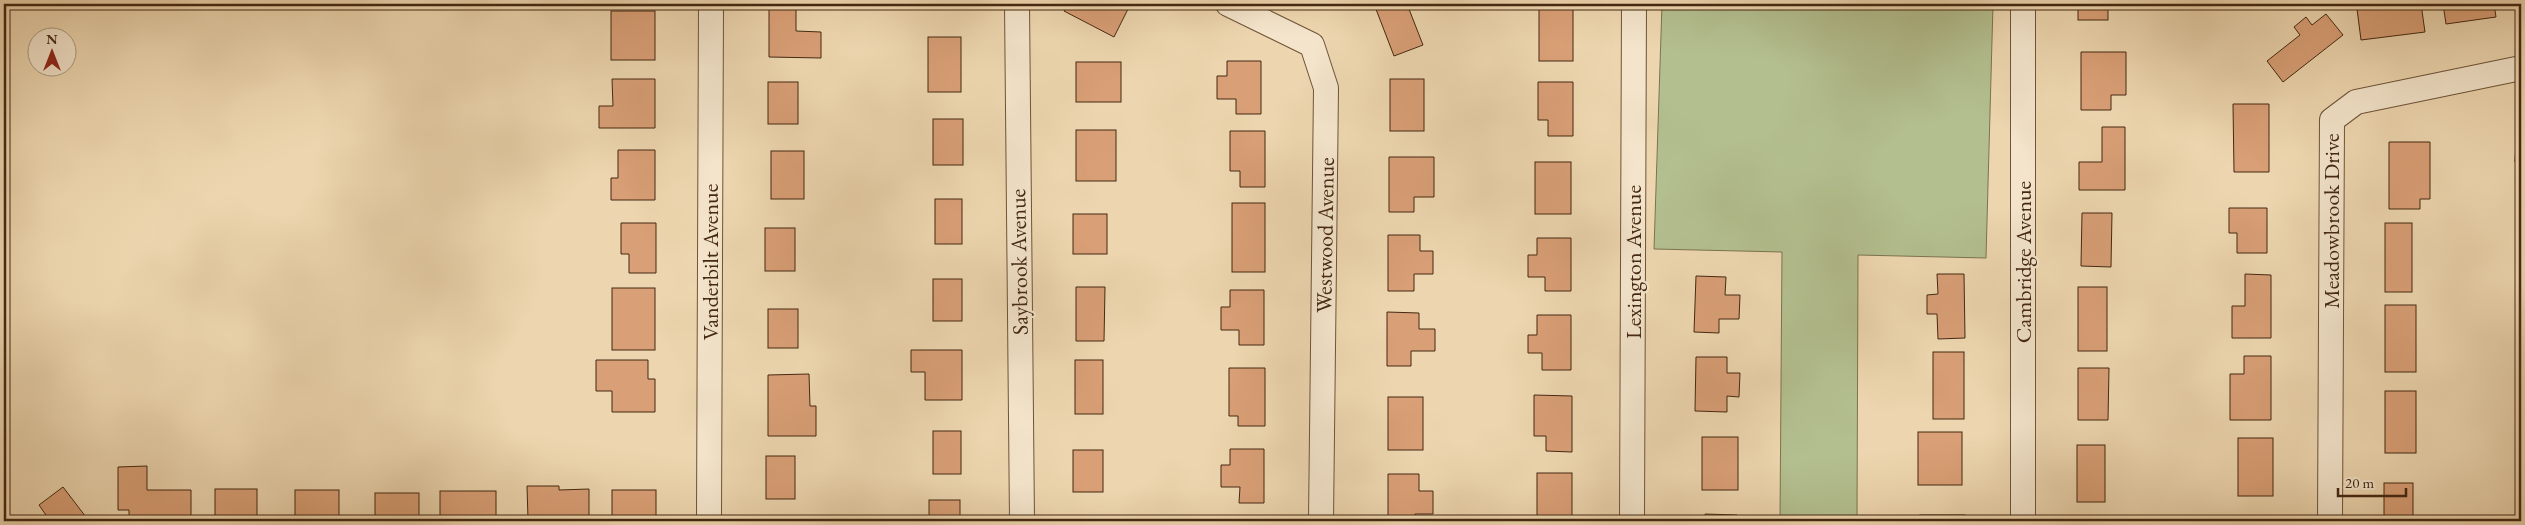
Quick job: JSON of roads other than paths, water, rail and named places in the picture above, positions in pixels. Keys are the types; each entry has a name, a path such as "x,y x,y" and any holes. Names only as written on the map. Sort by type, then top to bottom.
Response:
{"street":[{"name":"Vanderbilt Avenue","path":"709,521 711,4"},
{"name":"Saybrook Avenue","path":"1017,4 1022,521"},
{"name":"Westwood Avenue","path":"1228,4 1312,45 1326,88 1321,521"},
{"name":"Lexington Avenue","path":"1632,521 1634,4"},
{"name":"Cambridge Avenue","path":"2023,4 2023,521"},
{"name":"Meadowbrook Drive","path":"2330,521 2332,120 2356,102 2521,68"}]}
